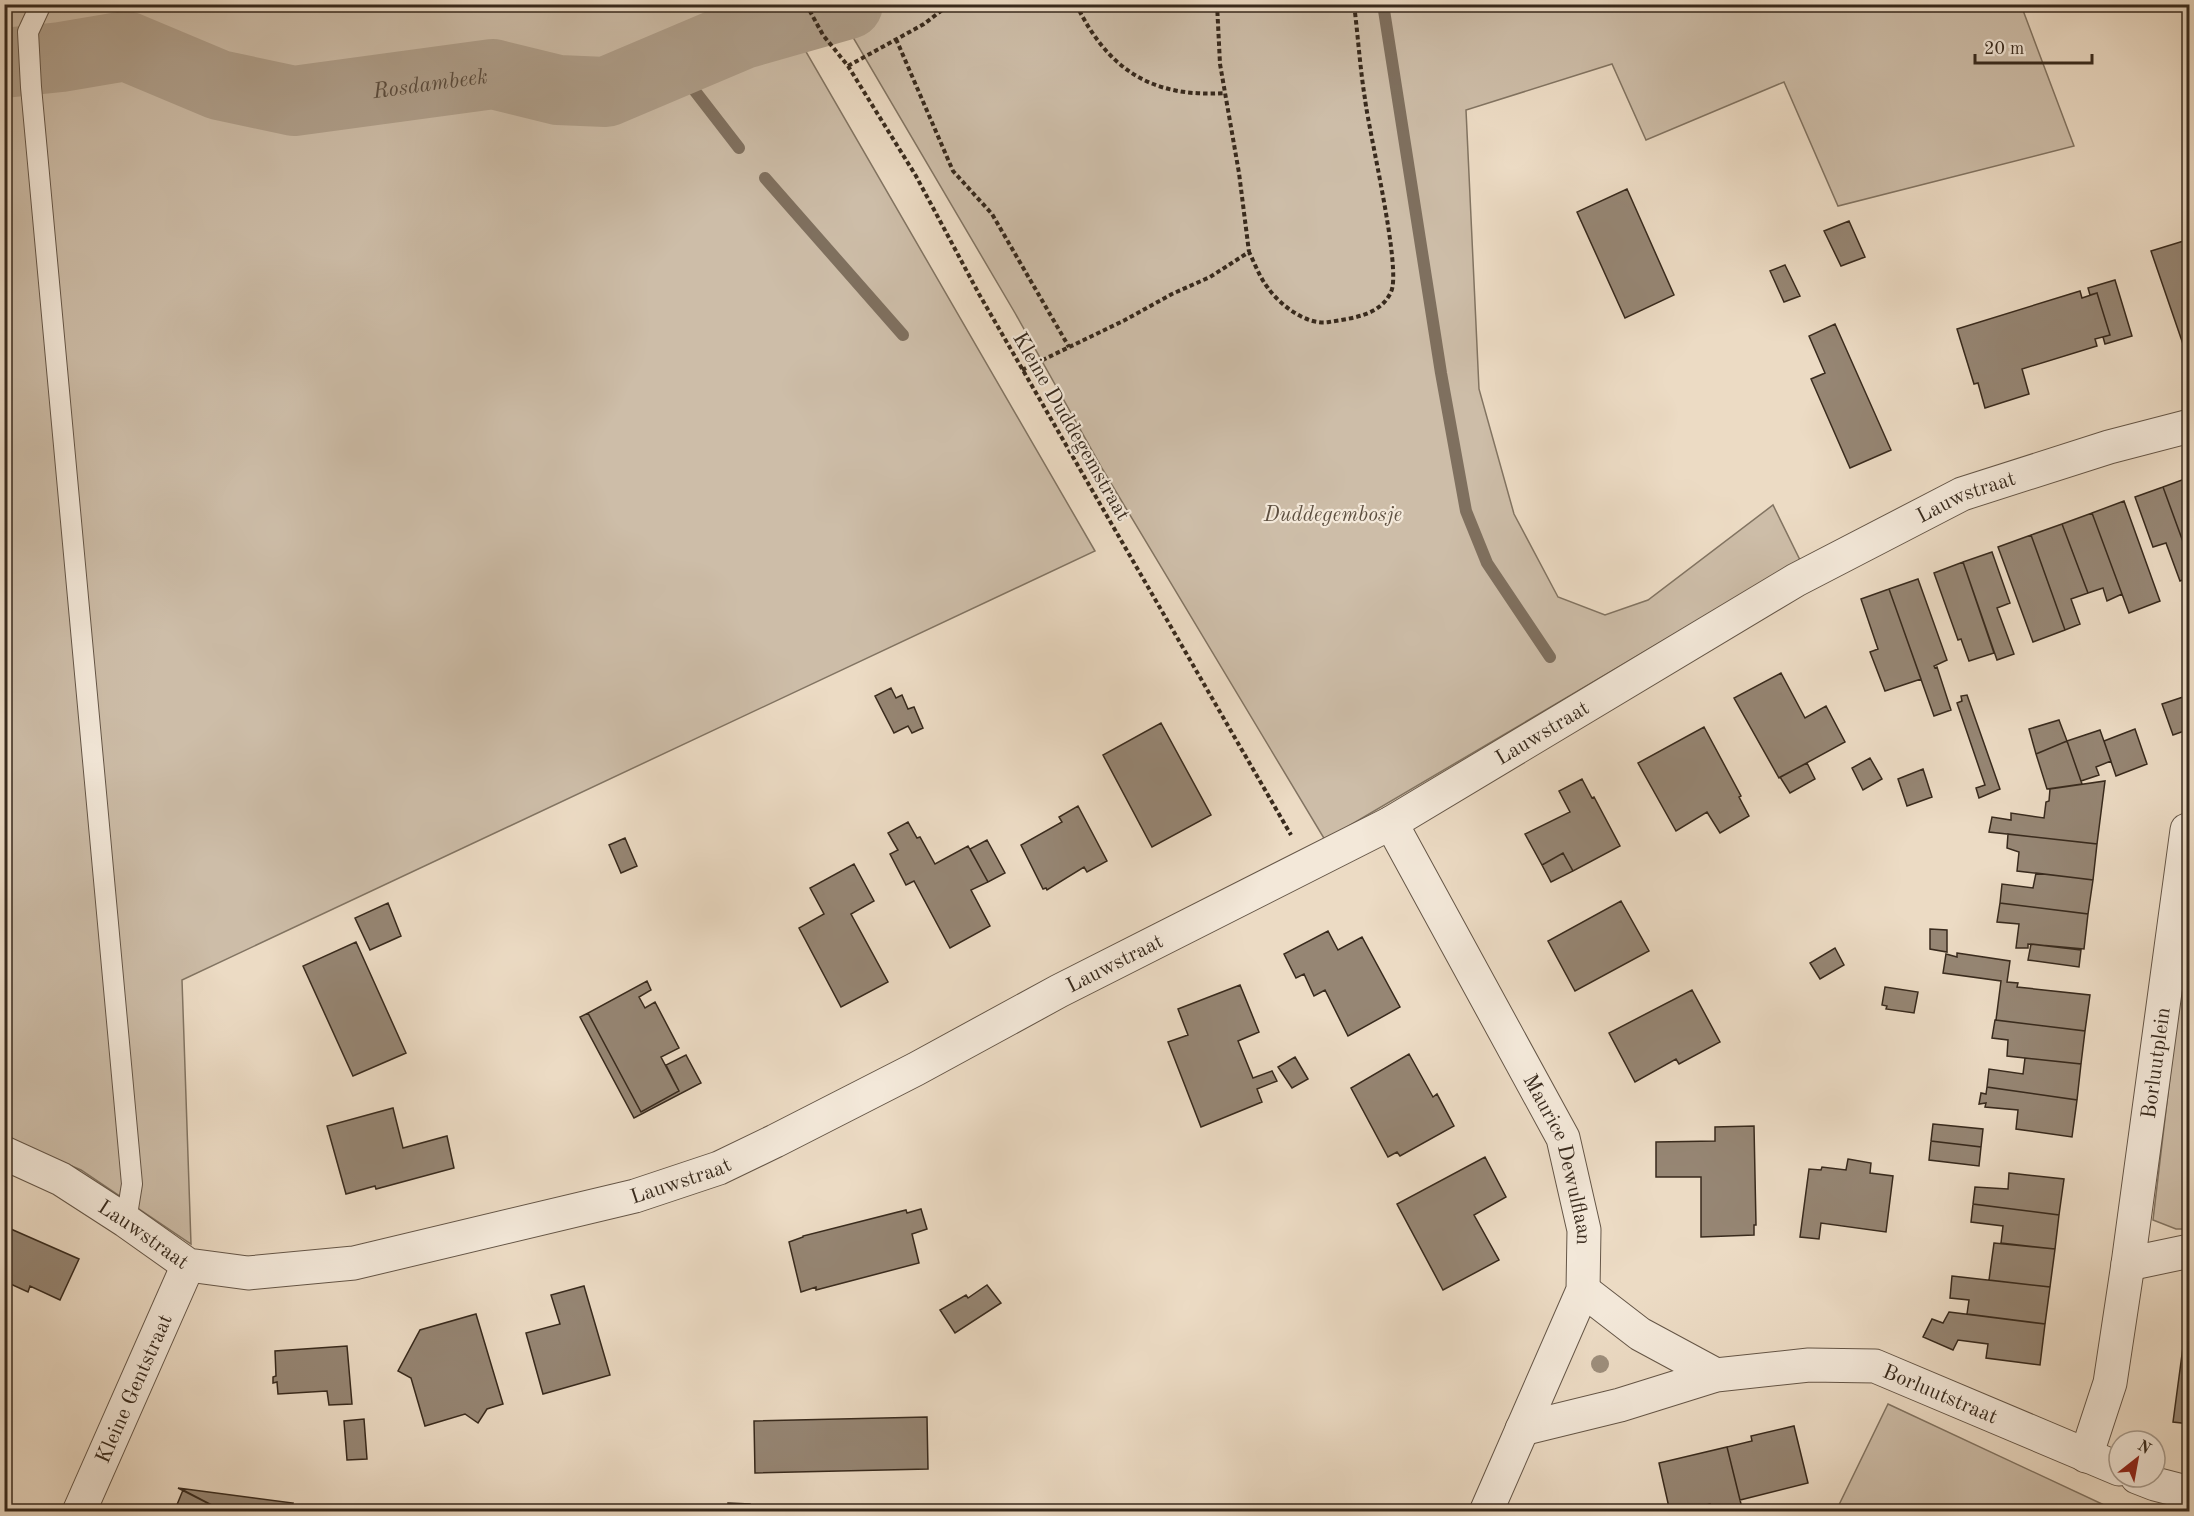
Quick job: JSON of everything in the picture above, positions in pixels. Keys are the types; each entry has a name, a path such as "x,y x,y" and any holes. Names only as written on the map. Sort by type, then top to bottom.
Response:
{"street":[{"name":"Lauwstraat","path":"4,1153 62,1179 188,1265 248,1273 354,1263 635,1196 719,1168 916,1069 1059,991 1391,823 1796,580 1962,494 2109,447 2190,426"},
{"name":"Maurice Dewulflaan","path":"1391,823 1563,1138 1584,1230 1583,1290 1486,1512"},
{"name":"Borluutplein","path":"2086,1456 2110,1383 2176,899 2187,830 2190,829"},
{"path":"2128,1264 2190,1251"},
{"name":"Kleine Gentstraat","path":"80,1512 188,1265"},
{"path":"1583,1290 1640,1334 1716,1375"},
{"name":"Borluutstraat","path":"1522,1429 1620,1405 1716,1375 1809,1365 1875,1366 2107,1465"},
{"path":"2167,1487 2190,1493"}],"lane":[{"path":"41,4 28,33 31,87 132,1185 126,1221"}],"path":[{"name":"Kleine Duddegemstraat","path":"806,4 823,35 848,66 916,176 1022,370 1309,865"},
{"path":"848,66 924,24 950,4"},
{"path":"1076,4 1096,38 1112,57 1131,73 1173,91 1198,95 1225,93"},
{"path":"1217,4 1220,64 1239,173 1249,252 1267,288 1285,307 1323,323 1370,314 1386,302 1393,290 1392,253 1365,100 1354,4"},
{"path":"896,39 953,171 992,214 1069,347"},
{"path":"1022,370 1210,277 1249,252"}],"green space":[{"path":"4,5 779,5 1095,551 182,980 191,1244 81,1170 5,1138"},
{"name":"Duddegembosje","path":"834,5 2021,5 2074,146 1838,206 1784,82 1646,140 1612,64 1466,110 1479,389 1514,514 1558,597 1605,615 1648,600 1773,505 1800,560 1325,840 1103,470 1015,313"},
{"path":"2189,916 2189,1229 2176,1229 2153,1220"},
{"path":"1888,1404 2117,1511 1836,1511"}],"building":[{"path":"1627,189 1674,295 1625,318 1577,212"},
{"path":"1849,221 1865,257 1841,266 1824,231"},
{"path":"2190,239 2190,345 2184,347 2151,251"},
{"path":"1785,265 1800,296 1784,302 1770,271"},
{"path":"2115,280 2132,336 2105,344 2103,337 2110,335 2097,293 2090,295 2088,288"},
{"path":"2080,291 2082,298 2097,293 2110,335 2095,339 2097,346 2022,369 2029,394 1985,408 1978,383 1974,384 1957,329"},
{"path":"1835,324 1891,450 1850,468 1811,379 1825,373 1809,336"},
{"path":"2190,477 2190,561 2163,487"},
{"path":"2163,487 2190,561 2190,577 2180,581 2166,543 2153,547 2135,497"},
{"path":"2124,501 2160,601 2129,613 2092,513"},
{"path":"2092,513 2122,594 2107,601 2103,588 2088,593 2062,524"},
{"path":"2062,524 2088,593 2071,599 2080,624 2065,630 2031,535"},
{"path":"2031,535 2065,630 2033,642 1998,547"},
{"path":"1992,552 2010,603 1997,608 2014,654 1997,660 1963,562"},
{"path":"1963,562 1994,653 1969,661 1961,639 1958,640 1934,573"},
{"path":"1918,579 1947,660 1934,666 1937,667 1951,710 1934,716 1889,589"},
{"path":"1889,589 1921,679 1885,691 1870,652 1878,649 1861,599"},
{"path":"1781,673 1805,718 1826,706 1845,742 1779,778 1734,698"},
{"path":"891,688 896,698 902,695 908,709 914,707 923,728 912,733 908,726 894,733 875,696"},
{"path":"1967,695 2000,789 1979,798 1976,788 1985,785 1957,703 1962,701 1961,696"},
{"path":"2183,697 2190,717 2190,729 2173,735 2162,704"},
{"path":"2059,720 2067,741 2036,754 2029,729"},
{"path":"1161,723 1211,815 1152,847 1103,755"},
{"path":"1704,727 1741,796 1739,797 1749,816 1720,833 1707,812 1676,831 1638,763"},
{"path":"2135,729 2147,764 2116,776 2104,741"},
{"path":"2100,730 2111,761 2096,767 2099,775 2081,781 2067,741"},
{"path":"2067,741 2082,784 2047,789 2036,754"},
{"path":"1870,758 1882,779 1863,790 1852,768"},
{"path":"1807,763 1815,779 1790,793 1780,777"},
{"path":"1923,769 1932,797 1907,806 1898,779"},
{"path":"1582,779 1620,846 1573,871 1563,853 1542,865 1525,834 1570,812 1559,791"},
{"path":"2105,781 2097,844 1989,832 1992,817 2011,820 2011,813 2044,818 2050,789"},
{"path":"1078,806 1107,861 1087,872 1084,867 1047,890 1043,889 1021,845 1062,822 1059,817"},
{"path":"908,822 917,838 920,837 935,864 968,846 988,882 971,890 990,926 950,948 914,881 906,885 890,854 898,850 888,833"},
{"path":"2008,834 2097,844 2093,880 2017,871 2019,852 2007,848"},
{"path":"625,838 637,866 621,873 609,845"},
{"path":"987,840 1005,873 988,882 970,849"},
{"path":"1563,853 1573,871 1551,882 1542,865"},
{"path":"854,864 874,901 851,914 888,982 841,1007 799,928 824,914 810,888"},
{"path":"2036,873 2093,880 2088,914 2000,903 2002,884 2033,888"},
{"path":"1621,901 1649,951 1575,991 1548,941"},
{"path":"388,903 401,936 370,950 355,918"},
{"path":"2000,903 2088,914 2084,949 2028,944 2028,948 2016,948 2019,924 1997,922"},
{"path":"1930,929 1947,930 1947,952 1930,949"},
{"path":"1328,931 1338,950 1362,937 1400,1007 1348,1036 1325,990 1314,996 1304,974 1296,978 1284,954"},
{"path":"356,942 406,1053 353,1076 303,966"},
{"path":"2031,944 2081,950 2079,967 2028,960"},
{"path":"1835,948 1844,965 1820,979 1810,963"},
{"path":"1957,953 2010,961 2007,982 2018,983 2017,987 2090,995 2085,1031 1996,1020 2001,981 1943,973 1946,954 1957,957"},
{"path":"647,981 651,990 639,997 645,1008 655,1002 679,1048 661,1057 679,1091 641,1112 588,1013"},
{"path":"1240,985 1259,1032 1238,1041 1253,1078 1272,1071 1277,1081 1257,1089 1262,1102 1201,1127 1168,1042 1188,1035 1178,1009"},
{"path":"1885,987 1918,992 1914,1013 1886,1009 1887,1006 1882,1005"},
{"path":"1692,990 1720,1042 1679,1064 1676,1059 1635,1082 1609,1033"},
{"path":"588,1013 641,1112 679,1091 666,1065 686,1055 701,1083 634,1118 580,1017"},
{"path":"1995,1020 2085,1031 2081,1064 2007,1056 2008,1040 1992,1038"},
{"path":"1409,1054 1433,1097 1437,1094 1454,1126 1400,1156 1397,1152 1388,1157 1351,1088"},
{"path":"1295,1057 1308,1079 1292,1088 1278,1067"},
{"path":"2025,1058 2081,1064 2077,1100 1987,1087 1989,1069 2023,1074"},
{"path":"1987,1087 2077,1100 2072,1137 2016,1129 2018,1110 1985,1107 1986,1103 1979,1104 1981,1093 1986,1094"},
{"path":"393,1108 403,1148 447,1136 454,1168 376,1189 375,1186 346,1194 327,1126"},
{"path":"1933,1124 1983,1129 1981,1147 1931,1141"},
{"path":"1754,1126 1756,1225 1754,1225 1754,1235 1701,1237 1701,1177 1656,1177 1656,1142 1715,1141 1715,1127"},
{"path":"1931,1141 1981,1147 1979,1166 1929,1160"},
{"path":"1485,1157 1506,1197 1474,1215 1499,1260 1443,1290 1397,1204"},
{"path":"1848,1159 1871,1163 1870,1173 1893,1176 1886,1232 1821,1223 1819,1239 1800,1237 1809,1169 1821,1170 1822,1167 1846,1170"},
{"path":"2009,1173 2064,1179 2059,1215 1973,1204 1975,1187 2008,1189"},
{"path":"1973,1204 2059,1215 2055,1249 2001,1243 2003,1226 1971,1222"},
{"path":"921,1209 927,1229 912,1234 919,1263 801,1292 789,1242 803,1236 906,1210 907,1213"},
{"path":"4,1226 79,1259 60,1300 30,1286 28,1292 4,1281"},
{"path":"1994,1243 2055,1249 2050,1287 1989,1280"},
{"path":"1952,1276 2050,1287 2045,1324 1967,1314 1969,1300 1950,1298"},
{"path":"987,1285 1001,1303 955,1333 940,1310 966,1295 968,1298"},
{"path":"584,1286 610,1375 543,1394 526,1333 560,1324 551,1295"},
{"path":"1949,1312 2045,1324 2040,1365 1986,1358 1988,1344 1958,1340 1953,1350 1923,1337 1932,1319 1943,1323"},
{"path":"476,1314 503,1404 487,1409 478,1423 465,1414 425,1426 411,1378 398,1371 420,1330"},
{"path":"2187,1317 2190,1317 2190,1424 2173,1422"},
{"path":"347,1346 352,1404 329,1405 327,1391 278,1394 277,1382 273,1383 273,1377 276,1376 275,1351"},
{"path":"927,1417 928,1469 755,1473 754,1421"},
{"path":"364,1419 367,1459 347,1460 344,1421"},
{"path":"1794,1426 1808,1483 1740,1500 1727,1447 1752,1441 1751,1436"},
{"path":"1727,1447 1743,1512 1711,1512 1710,1504 1670,1512 1659,1463"},
{"path":"178,1488 293,1503 289,1512 225,1512"},
{"path":"183,1490 225,1512 174,1512"},
{"path":"728,1503 750,1504 750,1512 728,1512"}],"waterway":[{"name":"Rosdambeek","path":"4,63 61,57 126,46 219,85 294,101 493,74 558,90 606,92 743,34 848,4"},
{"path":"1383,4 1441,373 1466,511 1487,563 1550,657"},
{"path":"674,64 739,148"},
{"path":"765,178 903,335"}]}
